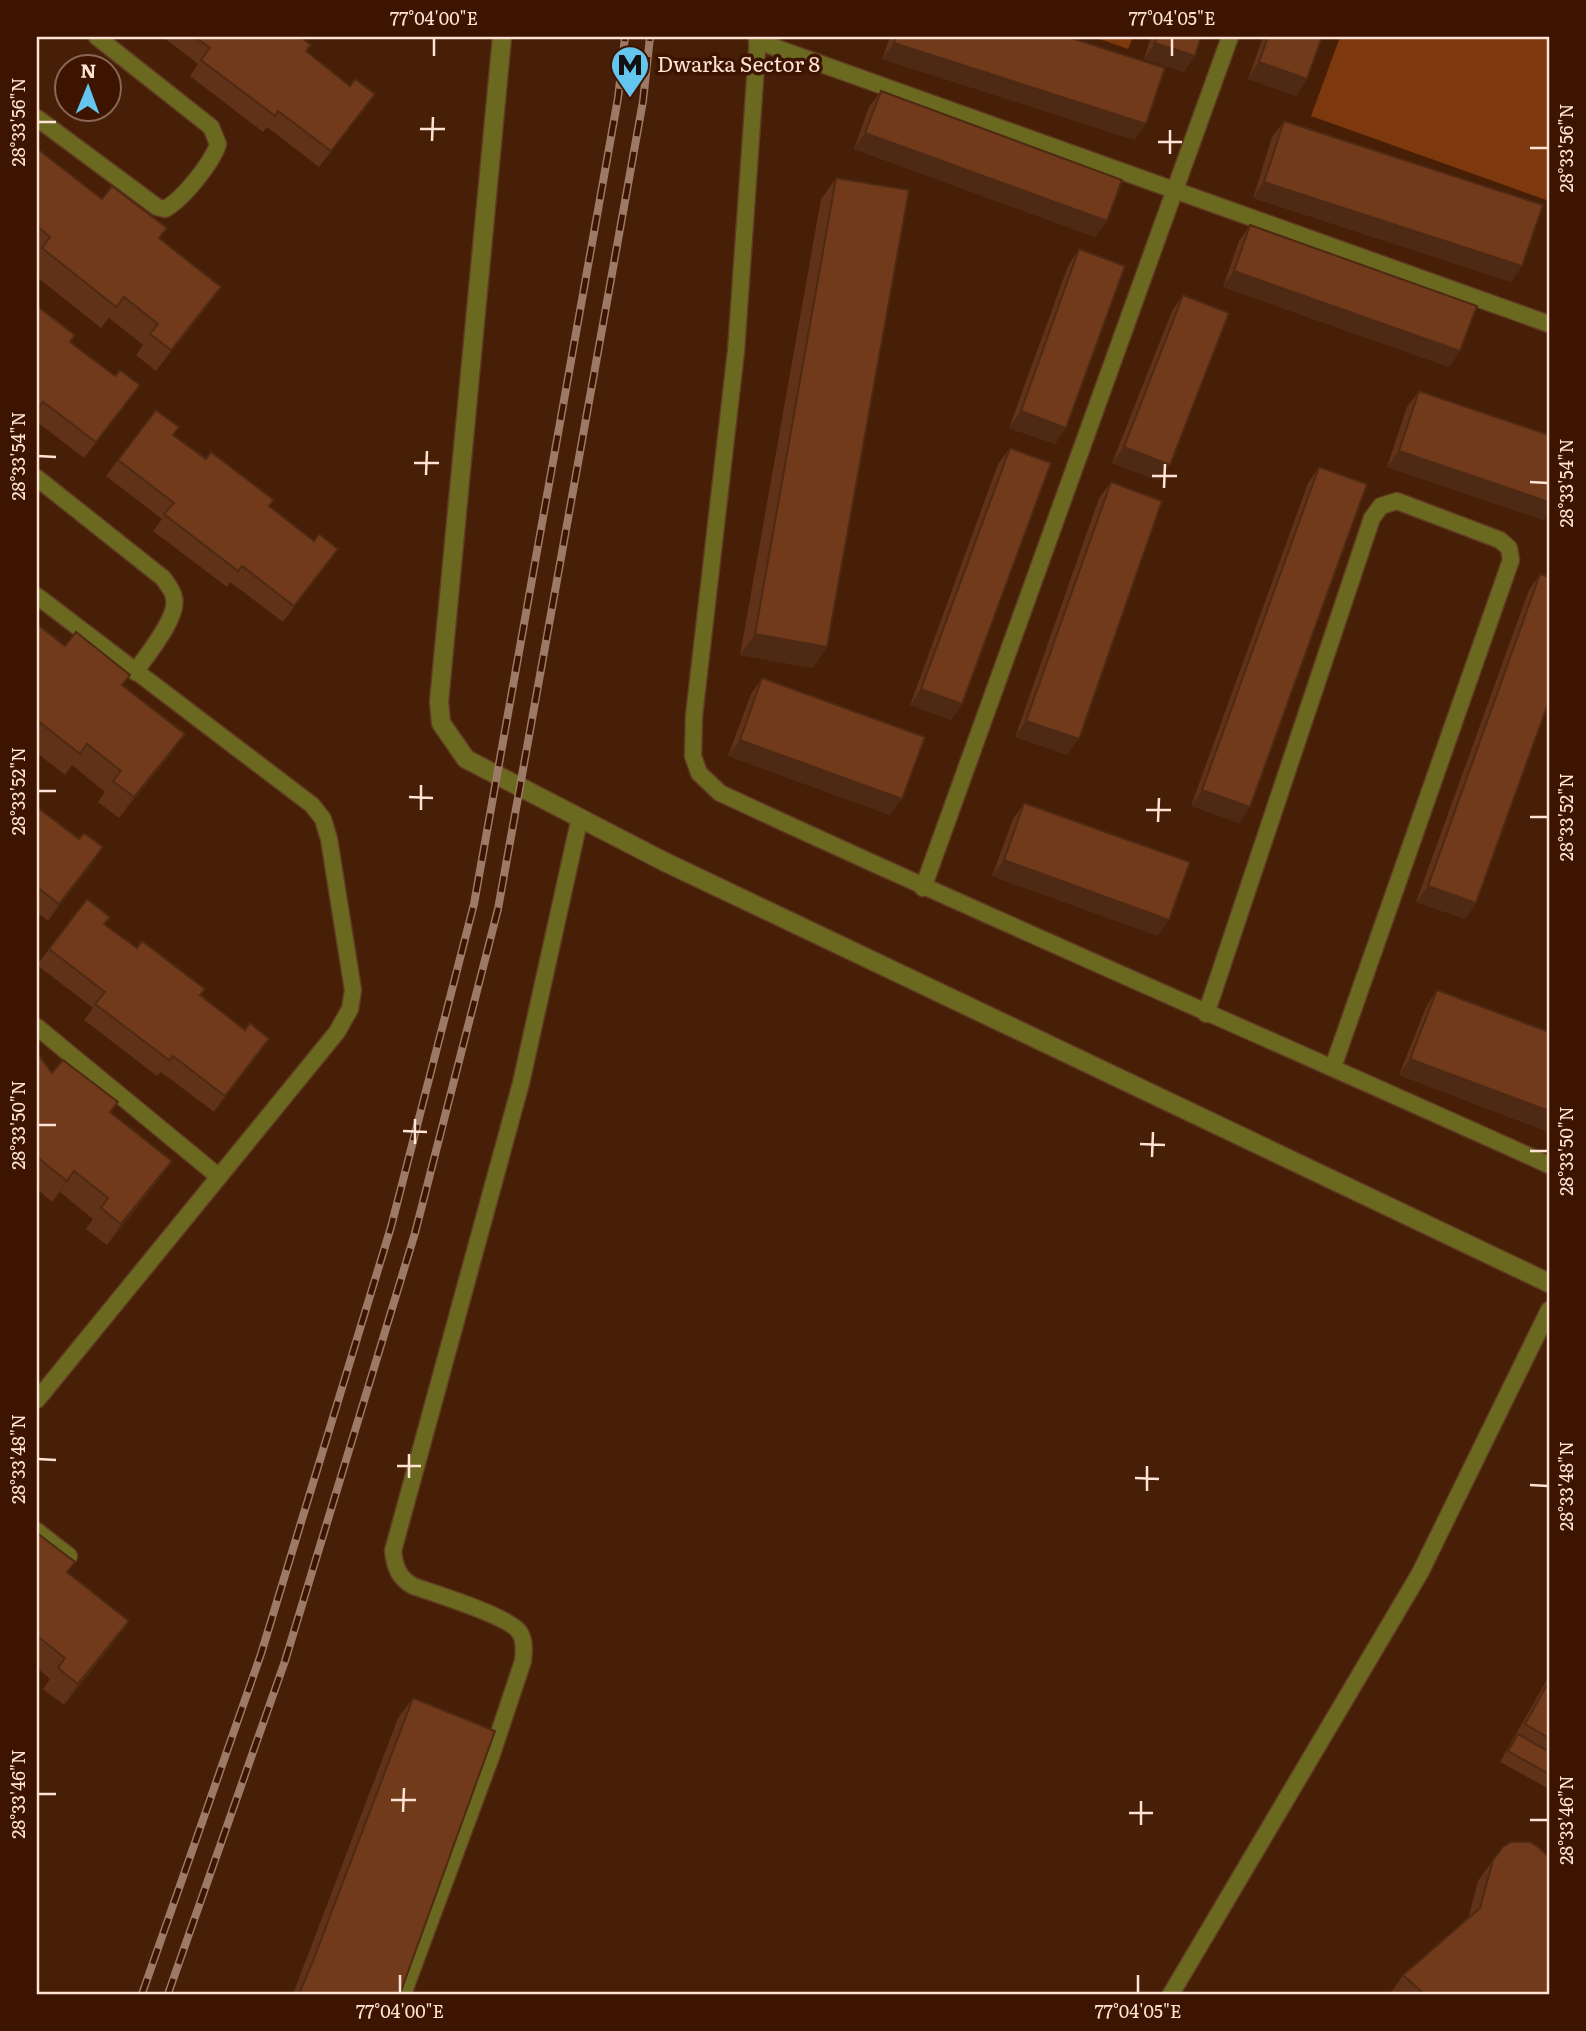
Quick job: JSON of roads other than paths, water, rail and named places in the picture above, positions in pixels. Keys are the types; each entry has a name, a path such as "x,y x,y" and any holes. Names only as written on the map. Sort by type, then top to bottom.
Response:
{"street":[{"path":"502,37 440,712 442,723 466,759 663,861 1549,1283"}],"lane":[{"path":"37,118 157,207 165,209 175,204 214,154 218,144 211,127 97,37"},
{"path":"923,888 1230,37"},
{"path":"1549,324 757,39 736,351 694,716 693,756 699,773 720,793 923,888 1206,1014 1333,1067 1549,1166"},
{"path":"37,478 163,578 171,589 175,600 173,613 135,672"},
{"path":"1206,1014 1371,518 1381,506 1397,501 1500,540 1509,548 1511,560 1333,1067"},
{"path":"37,596 312,805 323,819 329,839 353,990 350,1009 337,1032 37,1400"},
{"path":"403,1994 492,1754 523,1661 524,1645 520,1631 504,1620 401,1579 393,1550 521,1083 580,817"},
{"path":"37,1027 218,1176"},
{"path":"1171,1994 1420,1573 1549,1310"},
{"path":"37,1531 69,1556"}],"railway":[{"path":"142,1994 261,1654 391,1227 474,904 618,98 625,37"},
{"path":"168,1994 285,1661 415,1233 498,909 643,101 650,37"}],"place":[{"name":"Dwarka Sector 8","path":"630,99"}]}
